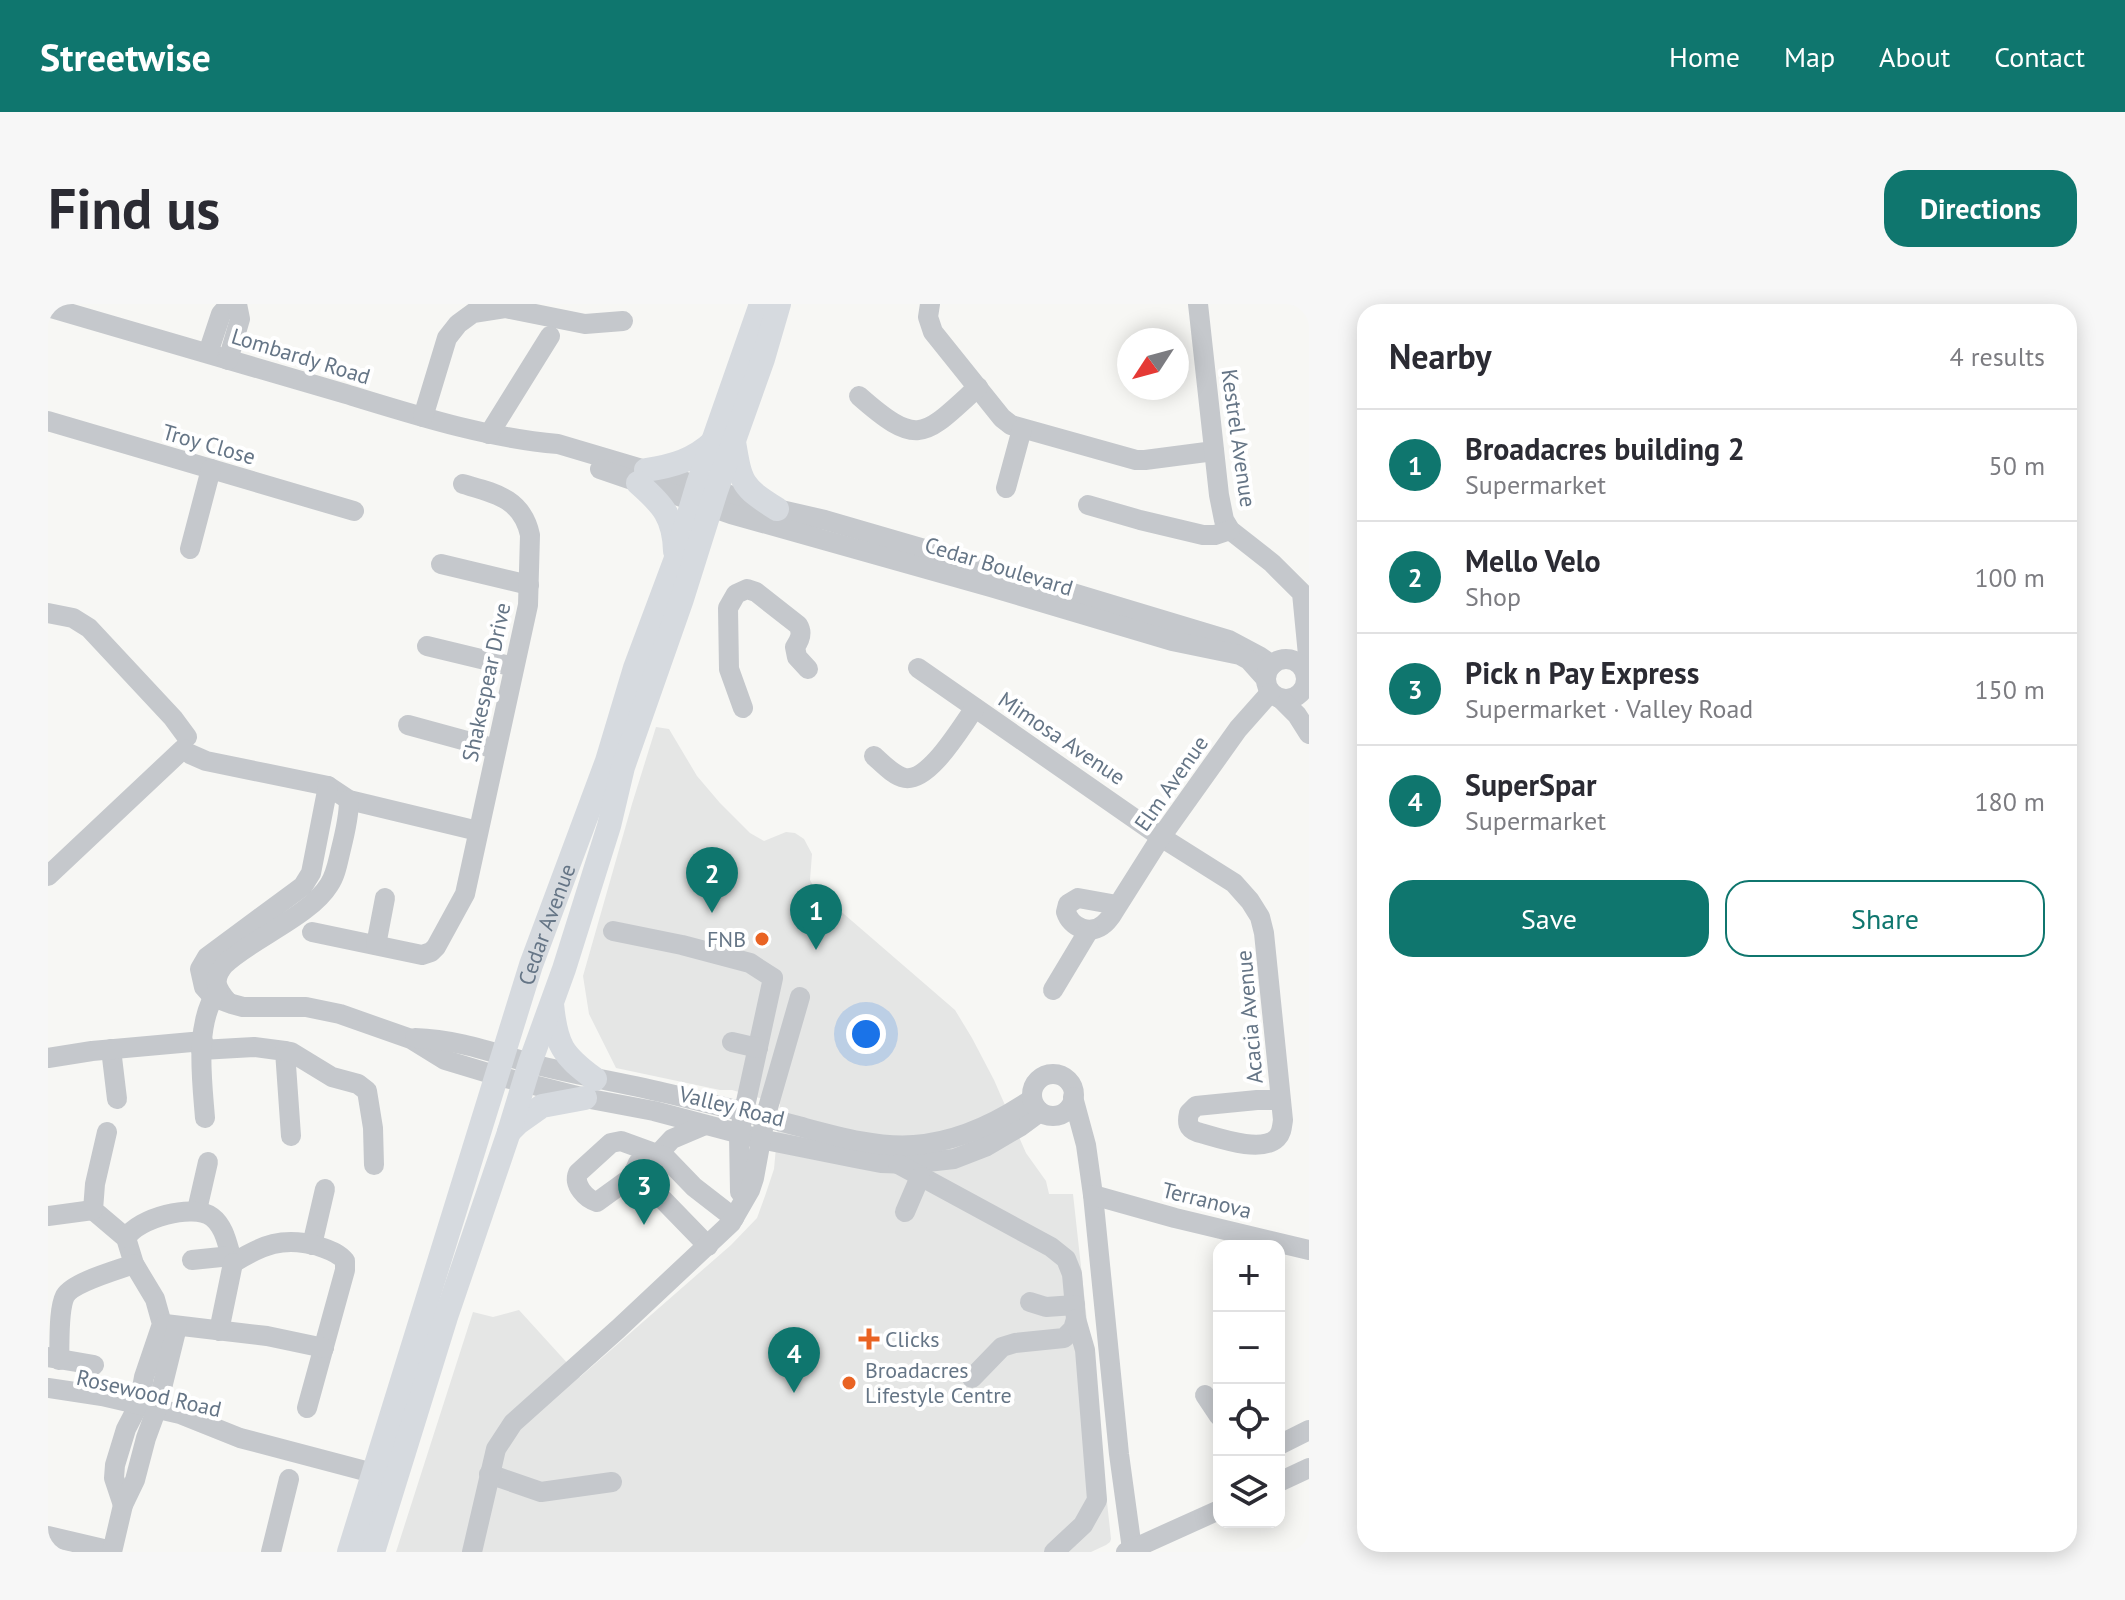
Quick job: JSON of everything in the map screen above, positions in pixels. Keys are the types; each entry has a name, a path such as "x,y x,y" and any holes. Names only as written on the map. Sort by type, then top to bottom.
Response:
{"main road":[{"name":"Cedar Avenue","path":"373,1552 385,1476 531,965 607,761 635,668 675,561 705,496 724,441 761,304"},
{"name":"Cedar Avenue","path":"724,441 763,359 779,304"},
{"path":"675,561 674,533 667,511 642,477 694,458 724,441 745,485 777,509"},
{"name":"Cedar Avenue","path":"349,1552 385,1476 432,1358 564,969 609,826 623,767 682,599 705,496"},
{"path":"509,1132 542,1106 590,1088 559,1043 551,1002"}],"street":[{"path":"208,353 221,314 230,304"},
{"path":"228,360 240,319 237,304"},
{"path":"930,304 928,317 933,332 1008,423 1140,460 1214,451"},
{"name":"Kestrel Avenue","path":"1198,304 1224,520 1230,530 1306,591 1306,641 1300,651 1300,675"},
{"name":"Lombardy Road","path":"48,307 423,417 489,434 541,443 579,462 705,496"},
{"path":"423,417 447,338 458,324 473,313 505,308 585,324 623,321"},
{"path":"489,434 550,336"},
{"path":"859,396 895,425 906,430 921,430 935,425 978,387"},
{"name":"Troy Close","path":"49,425 354,511"},
{"path":"1006,488 1022,429"},
{"path":"190,549 211,469"},
{"name":"Shakespear Drive","path":"376,945 422,955 431,952 463,900 528,605 528,526 510,502 493,492 463,484"},
{"name":"Cedar Boulevard","path":"705,496 825,520 959,559 1108,613"},
{"name":"Cedar Boulevard","path":"705,496 991,587 1229,640 1251,651 1309,734"},
{"path":"1088,505 1192,534 1211,535 1230,530"},
{"path":"441,564 529,585"},
{"path":"743,708 729,669 728,608 736,594 747,589 756,592 798,625 801,630 795,647 797,657 808,669"},
{"path":"48,613 73,618 89,628 173,718 190,745 206,761 328,786 349,800 478,831"},
{"path":"427,646 514,667"},
{"path":"1300,675 1296,697 1272,684 1285,659 1300,675 1302,701 1309,722"},
{"name":"Mimosa Avenue","path":"918,668 1161,837"},
{"name":"Elm Avenue","path":"1053,990 1089,930 1102,926 1161,837 1272,684"},
{"name":"Mimosa Avenue","path":"874,756 901,777 917,776 942,754 975,708"},
{"path":"408,725 496,749"},
{"path":"48,876 190,745"},
{"path":"290,908 311,873 328,786"},
{"path":"205,1118 202,1046 206,1010 219,996 217,975 227,961 290,908 323,894 333,878 349,800"},
{"name":"Acacia Avenue","path":"1161,837 1234,883 1260,917 1266,947 1281,1100"},
{"path":"312,932 376,945 385,898"},
{"path":"1089,930 1078,927 1067,918 1067,906 1073,900 1082,898 1117,905"},
{"path":"613,931 750,963 773,978 753,1072 737,1211"},
{"name":"Valley Road","path":"219,996 243,1007 317,1008 411,1039 445,1060 501,1066 590,1088 705,1125 749,1122 849,1138 895,1154 909,1164 971,1154 1010,1133 1043,1109"},
{"path":"749,1122 800,997"},
{"path":"732,1042 758,1048"},
{"path":"48,1058 111,1049 202,1046 254,1047 291,1052 332,1077 358,1084 367,1091 373,1128 374,1165"},
{"path":"111,1049 117,1099"},
{"path":"285,1051 291,1136"},
{"path":"695,1100 730,1097 739,1091 753,1072"},
{"path":"1084,1136 1070,1122 1043,1109 1034,1085 1040,1078 1053,1074 1070,1083 1084,1136 1093,1195 1119,1454 1139,1549 1213,1513"},
{"name":"Valley Road","path":"590,1088 695,1100 749,1122 760,1139 855,1158 895,1154"},
{"path":"1043,1109 1069,1108 1073,1097"},
{"path":"654,1111 662,1132 656,1150"},
{"path":"705,1125 672,1139 635,1168 708,1246"},
{"path":"93,1210 95,1184 107,1132"},
{"path":"472,1552 498,1444 513,1423 725,1230 750,1190 760,1139"},
{"path":"637,1173 597,1202 589,1198 576,1178 614,1141 621,1141 656,1150 694,1187 737,1211"},
{"path":"895,1154 920,1177 1059,1252 1069,1266 1075,1312 1085,1350 1097,1500 1083,1525 1054,1552"},
{"path":"197,1210 208,1162"},
{"path":"905,1212 920,1177"},
{"path":"312,1245 325,1189"},
{"name":"Terranova","path":"1093,1195 1309,1250"},
{"path":"48,1216 93,1210 126,1238 134,1264 169,1325 135,1480 123,1505 112,1551 48,1536"},
{"path":"126,1238 135,1226 148,1220 197,1210 219,1223 232,1260 219,1331"},
{"path":"192,1260 232,1260 259,1247 288,1241 335,1252 345,1261 307,1408"},
{"path":"94,1365 53,1358 67,1293 77,1286 134,1264"},
{"path":"1030,1302 1075,1312"},
{"path":"972,1378 1002,1347 1064,1338 1073,1329 1075,1312"},
{"path":"169,1325 267,1336 324,1348"},
{"path":"102,1396 126,1391 139,1383 169,1325"},
{"path":"144,1377 150,1419"},
{"name":"Rosewood Road","path":"48,1391 102,1396 150,1419"},
{"name":"Rosewood Road","path":"48,1391 385,1476"},
{"path":"1205,1395 1213,1407"},
{"path":"1285,1442 1309,1430"},
{"path":"1285,1479 1309,1468"},
{"path":"489,1474 541,1492 612,1482"},
{"path":"271,1552 289,1479"}],"shaded area":[{"path":"656,727 669,729 697,776 750,833 764,841 786,832 804,839 812,854 810,880 815,889 955,1010 994,1080 1026,1153 1046,1181 1049,1194 1073,1194 1111,1539 1106,1545 1091,1552 396,1552 473,1312 493,1317 519,1310 580,1377 731,1245 757,1218 774,1169 780,1104 732,1090 616,1068 589,1014 583,976"}],"place":[{"name":"Mello Velo","path":"712,913"},
{"name":"FNB","path":"762,939"},
{"name":"Broadacres building 2","path":"816,950"},
{"name":"Pick n Pay Express","path":"644,1225"},
{"name":"Clicks","path":"869,1339"},
{"name":"Broadacres Lifestyle Centre","path":"849,1383"},
{"name":"SuperSpar","path":"794,1393"}]}
